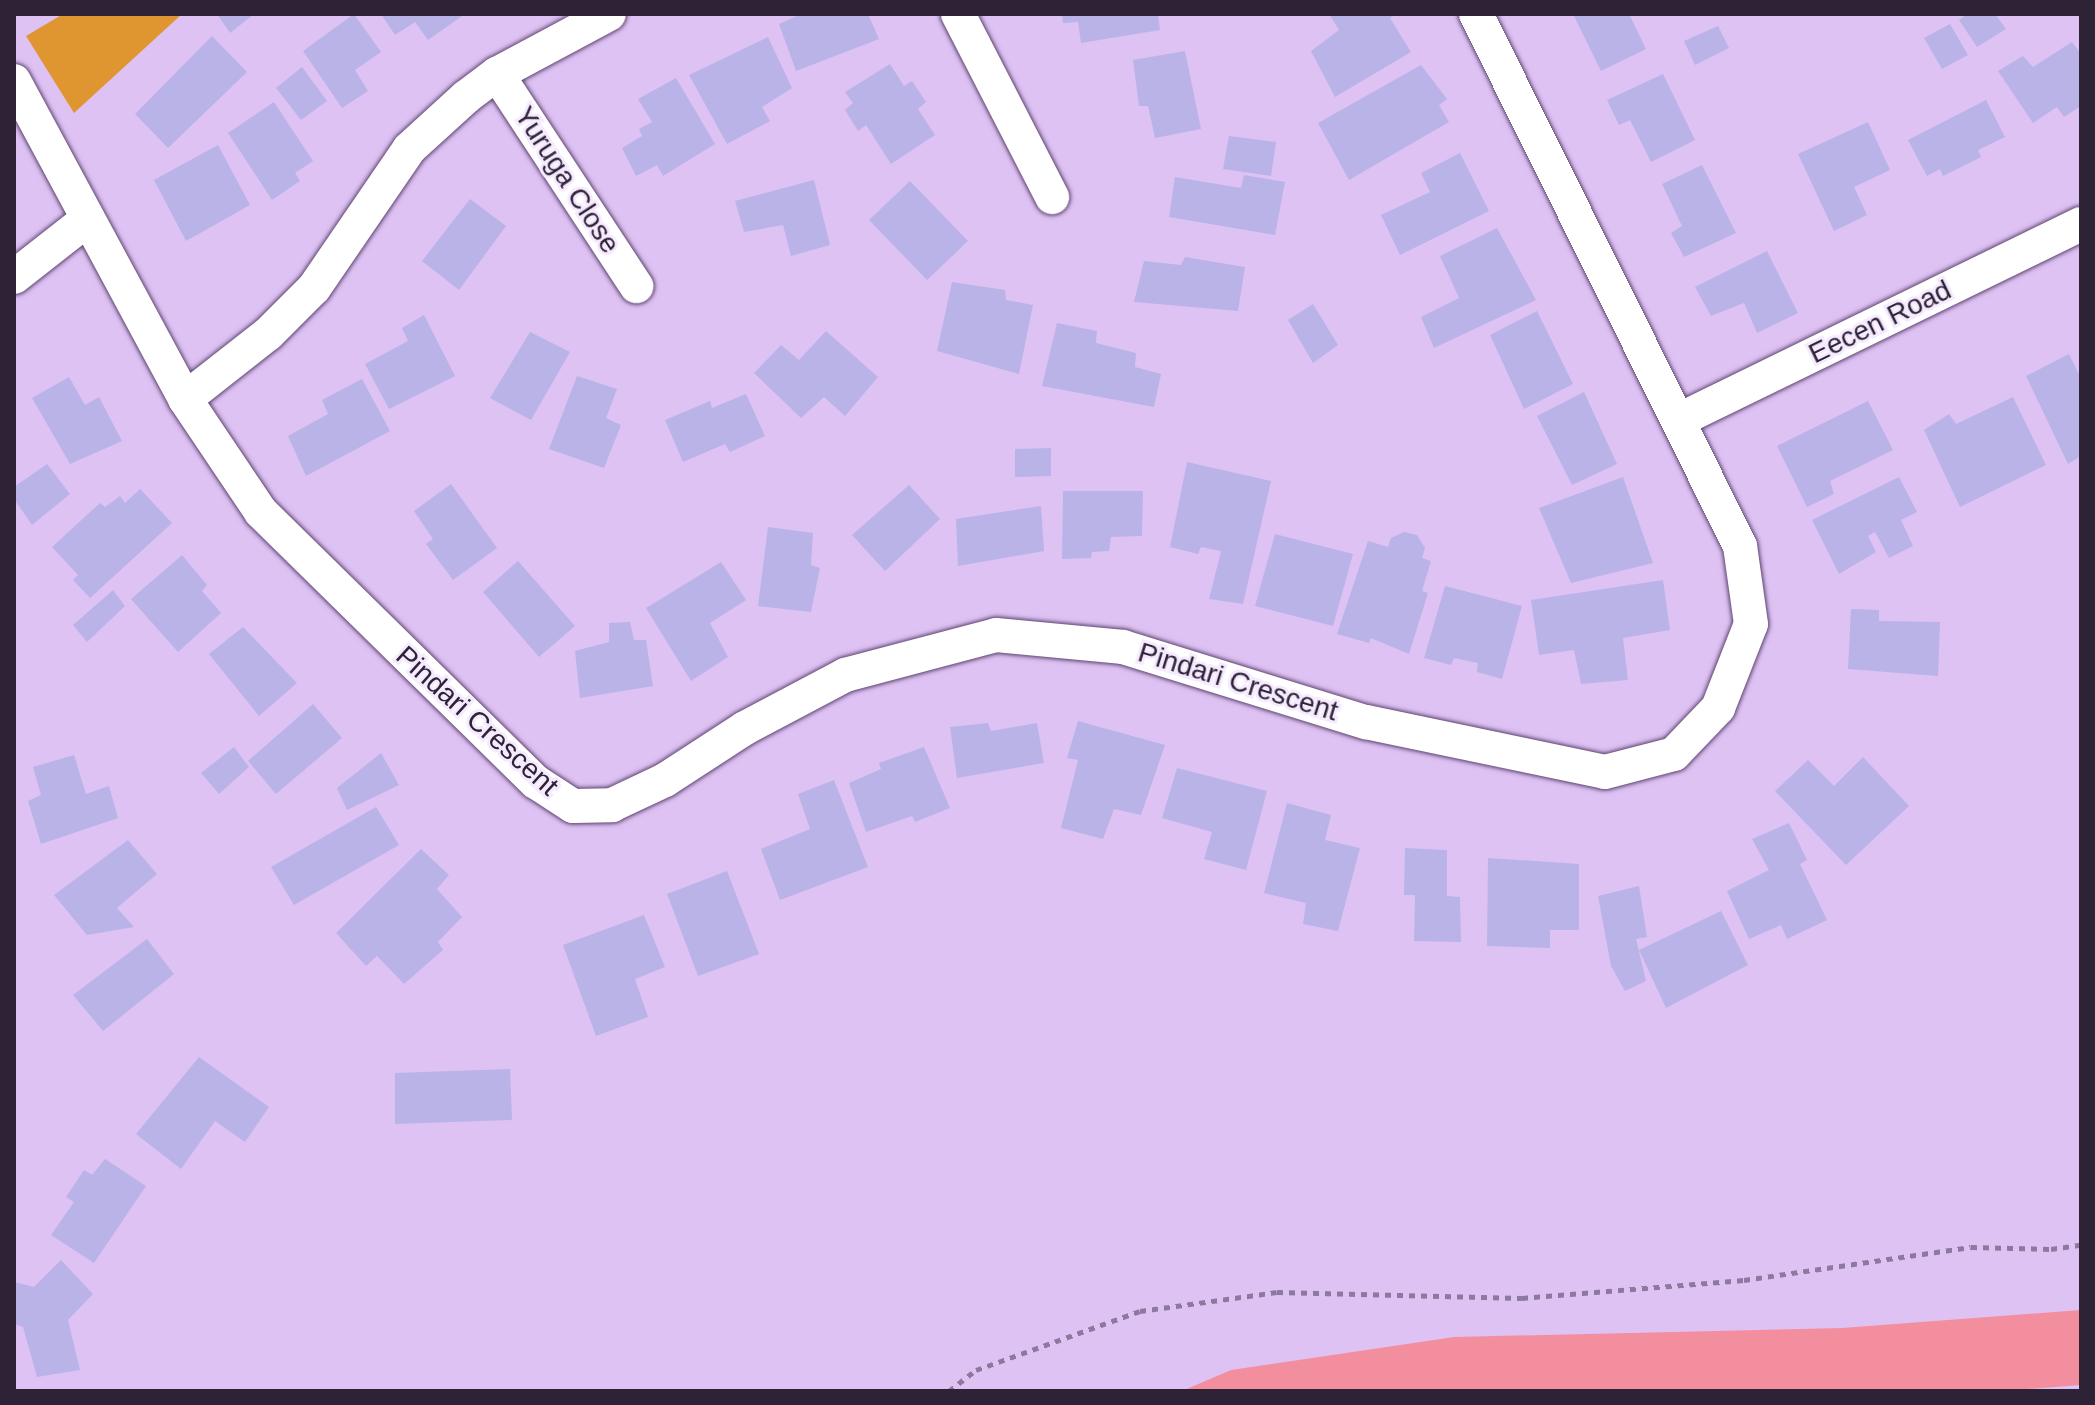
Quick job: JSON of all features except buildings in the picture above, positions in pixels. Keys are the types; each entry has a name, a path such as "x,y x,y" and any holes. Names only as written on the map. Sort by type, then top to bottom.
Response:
{"street":[{"path":"185,399 268,334 314,288 409,149 497,74 609,14"},
{"path":"958,14 1052,197"},
{"name":"Pindari Crescent","path":"14,81 185,399 261,512 536,782 573,806 612,805 665,780 745,728 845,675 996,635 1123,647 1366,722 1605,772 1674,754 1718,708 1751,624 1740,546 1476,14"},
{"name":"Yuruga Close","path":"497,74 636,286"},
{"path":"14,277 88,219"},
{"name":"Eecen Road","path":"1679,420 2081,224"}],"path":[{"path":"949,1391 976,1370 1140,1311 1277,1292 1522,1298 1744,1280 1971,1247 2081,1245"}],"shaded area":[{"path":"63,14 182,14 74,113 26,36"},
{"path":"2081,1310 2081,1385 2002,1391 1182,1391 1231,1370 1454,1337 1842,1328"}]}
